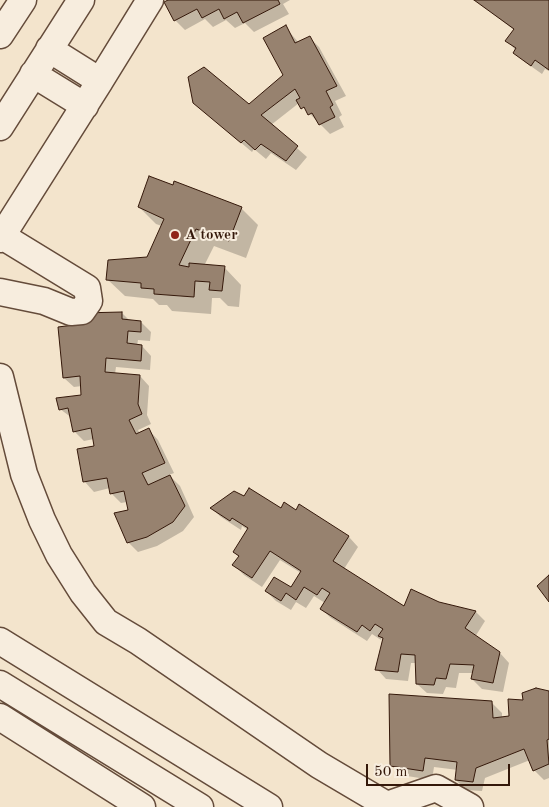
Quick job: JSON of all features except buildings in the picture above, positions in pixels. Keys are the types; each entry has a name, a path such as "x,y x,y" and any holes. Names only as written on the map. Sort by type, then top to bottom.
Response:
{"street":[{"path":"0,35 23,0"},
{"path":"0,127 81,0"},
{"path":"0,292 44,301 70,312 82,311 88,301 87,288 1,238 150,0"},
{"path":"49,49 100,81"},
{"path":"33,74 85,106"},
{"path":"0,377 24,474 42,520 64,563 83,593 106,622 138,641 319,764 389,806 436,788 470,807"},
{"path":"0,641 269,807"},
{"path":"0,684 104,746 200,807"},
{"path":"0,717 142,807"}],"place":[{"name":"A tower","path":"175,235"}]}
